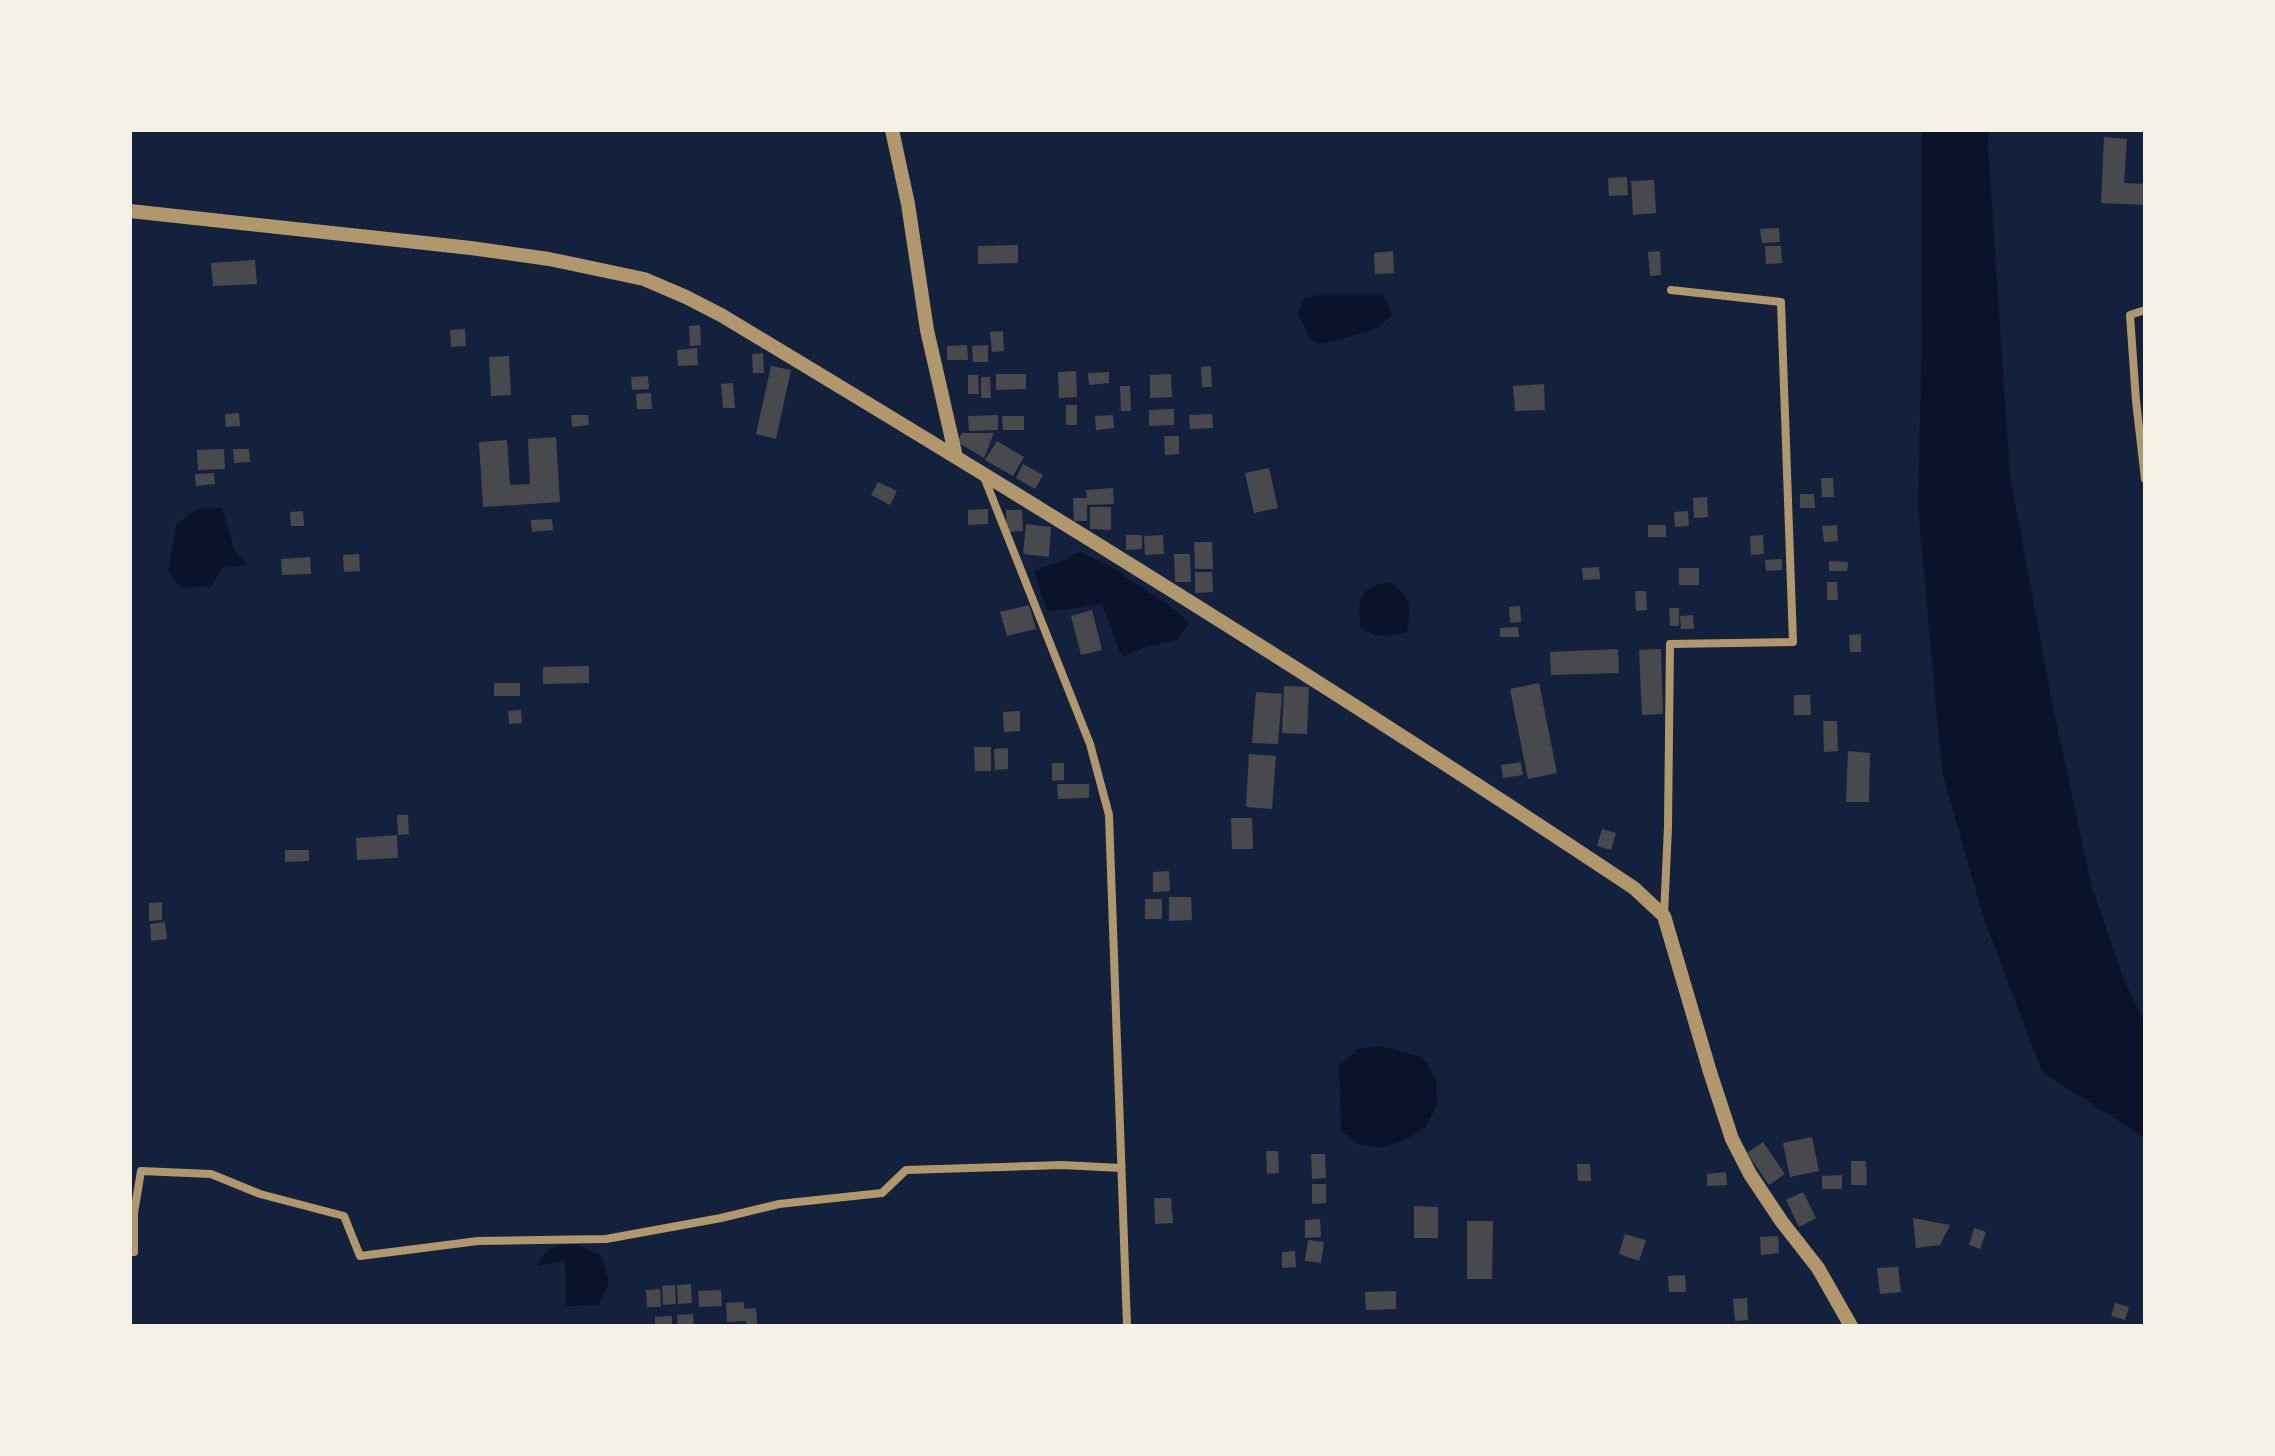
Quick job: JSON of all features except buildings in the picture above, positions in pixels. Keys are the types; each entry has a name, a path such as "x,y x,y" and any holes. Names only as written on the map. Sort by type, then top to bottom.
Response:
{"street":[{"path":"892,130 908,204 927,330 956,457"},
{"path":"130,211 549,259 644,279 686,297 982,472 1374,717 1634,888 1664,916"},
{"path":"1671,290 1781,302 1793,642 1670,644 1664,916 1732,1139 1750,1174 1818,1268 1851,1326"},
{"path":"2145,310 2130,315 2145,479"},
{"path":"982,472 1090,744 1109,815 1127,1326"},
{"path":"130,1252 134,1252 134,1213 141,1171 211,1174 260,1194 344,1216 360,1256 478,1241 606,1239 779,1204 882,1193 906,1170 1062,1165 1121,1168"}],"water":[{"path":"1922,130 1989,130 2010,476 2053,707 2092,888 2125,982 2145,1024 2145,1138 2042,1072 1983,916 1942,772 1918,507"},
{"path":"1324,294 1383,294 1392,315 1374,330 1322,344 1311,340 1298,313 1304,298"},
{"path":"222,508 235,551 247,564 222,568 212,586 181,588 168,572 176,525 196,509"},
{"path":"1080,551 1111,567 1180,613 1189,623 1177,640 1145,647 1124,656 1102,604 1047,611 1034,571"},
{"path":"1390,582 1408,603 1407,632 1389,636 1372,634 1361,628 1359,610 1362,596 1372,587"},
{"path":"1381,1046 1422,1057 1437,1081 1436,1108 1425,1128 1403,1141 1382,1148 1357,1144 1341,1131 1339,1066 1358,1049"},
{"path":"575,1244 601,1255 609,1282 599,1305 566,1306 565,1261 538,1266 552,1248"}]}
